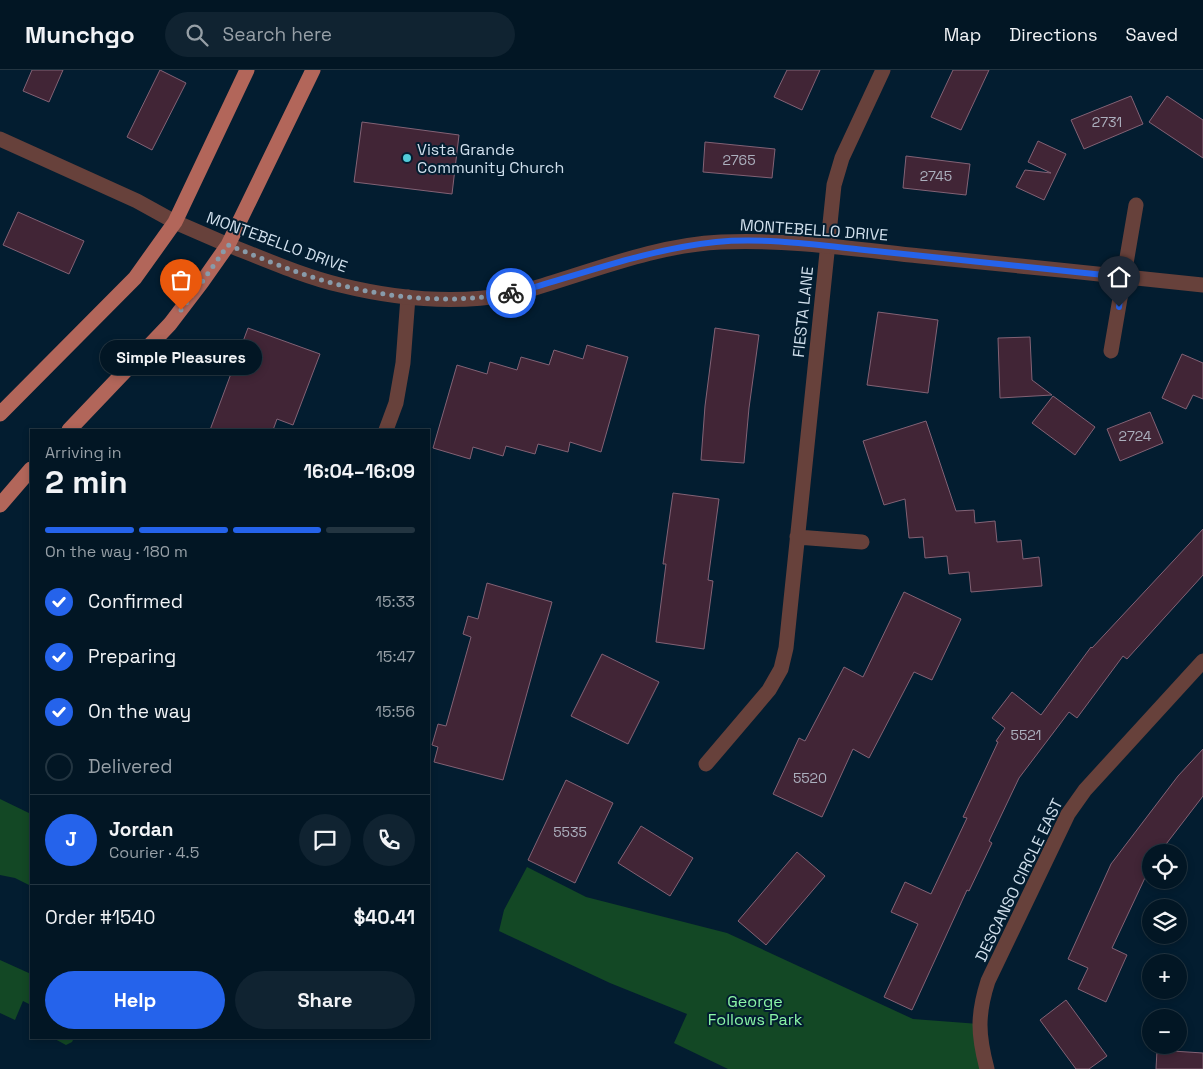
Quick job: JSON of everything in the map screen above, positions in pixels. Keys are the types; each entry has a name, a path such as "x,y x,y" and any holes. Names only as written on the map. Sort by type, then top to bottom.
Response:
{"main road":[{"path":"0,414 135,278 175,222 247,70"},
{"path":"70,429 170,324 228,245 313,70"},
{"path":"0,506 30,470"}],"street":[{"name":"FIESTA LANE","path":"706,764 769,690 781,669 786,648 834,185 842,158 883,70"},
{"name":"MONTEBELLO DRIVE","path":"0,139 228,245 340,285 408,297 443,300 482,298 525,290 651,253 678,247 710,243 758,241 827,246 1203,285"},
{"path":"1111,351 1136,205"},
{"path":"386,429 396,403 403,363 408,297"},
{"path":"797,537 862,542"},
{"name":"DESCANSO CIRCLE EAST","path":"987,1069 982,1051 979,1024 981,1004 988,981 1068,814 1085,790 1203,661"}],"green space":[{"path":"0,799 30,814 30,886 15,878 0,875"},
{"name":"George Follows Park","path":"527,867 586,897 727,933 913,1019 979,1024 987,1069 728,1069 674,1043 687,1014 610,983 499,931 504,910"},
{"path":"0,960 30,974 30,1004 23,1001 15,1020 0,1013"},
{"path":"55,1039 74,1039 66,1045"}],"building":[{"path":"32,70 63,70 49,102 23,91"},
{"path":"160,70 186,83 152,150 127,137"},
{"path":"787,70 820,70 802,110 774,97"},
{"path":"953,70 989,70 961,130 931,117"},
{"path":"1131,96 1143,124 1084,149 1071,120"},
{"path":"1167,96 1203,120 1203,158 1149,122"},
{"name":"Vista Grande Community Church","path":"362,122 459,135 452,194 354,182"},
{"path":"1038,141 1066,154 1044,200 1016,187 1025,170 1051,173 1028,162"},
{"path":"705,142 775,149 772,178 703,172"},
{"path":"906,156 970,164 966,195 903,188"},
{"path":"18,212 84,241 69,274 3,245"},
{"path":"878,312 938,320 928,393 867,385"},
{"path":"248,328 320,354 293,425 277,419 273,429 210,429"},
{"path":"715,328 759,335 744,463 701,460 705,406"},
{"path":"1030,337 1032,380 1052,395 1000,398 998,338"},
{"path":"587,345 628,357 601,452 570,442 568,452 538,444 535,454 506,446 503,456 473,447 470,459 433,448 457,365 487,374 490,362 517,370 521,357 549,365 554,350 583,359"},
{"path":"1182,354 1203,363 1203,399 1193,395 1186,409 1162,398"},
{"path":"1053,396 1095,427 1075,455 1032,423"},
{"path":"1150,412 1163,443 1120,461 1107,429"},
{"path":"926,421 956,511 974,510 975,523 995,521 997,542 1021,540 1023,559 1039,557 1042,586 971,592 969,572 949,574 947,556 925,558 923,537 909,538 905,499 884,505 863,441"},
{"path":"673,493 719,499 708,580 713,581 704,649 656,642 666,564 663,564"},
{"path":"1203,529 1203,575 1127,659 1123,656 1077,718 1069,712 1019,778 989,841 992,843 969,891 967,890 912,1010 884,997 918,924 891,912 905,882 931,894 967,818 963,817 998,742 996,741 1005,728 992,718 1012,692 1041,715 1091,647"},
{"path":"487,583 552,602 503,780 434,762 438,747 432,745 438,724 446,726 471,637 463,634 468,616 478,619"},
{"path":"904,592 961,619 932,680 914,672 869,758 853,749 822,817 773,794 799,738 805,741 844,667 863,677"},
{"path":"602,654 659,682 628,744 571,716"},
{"path":"1203,749 1203,796 1166,844 1142,844 1142,884 1112,948 1127,955 1106,1002 1078,989 1088,968 1068,959 1111,864 1178,776"},
{"path":"566,780 613,803 575,883 528,860"},
{"path":"641,826 693,858 670,896 618,863"},
{"path":"797,852 825,876 766,945 738,921"},
{"path":"1066,1000 1107,1056 1089,1069 1076,1069 1040,1020"},
{"path":"1203,1053 1203,1069 1156,1069 1157,1054"}],"way so far":[{"path":"181,310 228,245 340,285 372,291 443,300 482,298 511,293"}],"place":[{"name":"Vista Grande Community Church","path":"407,158"},
{"name":"Simple Pleasures","path":"181,310"}],"route":[{"path":"511,293 678,247 718,242 758,241 827,246 1123,277 1119,307"}]}
